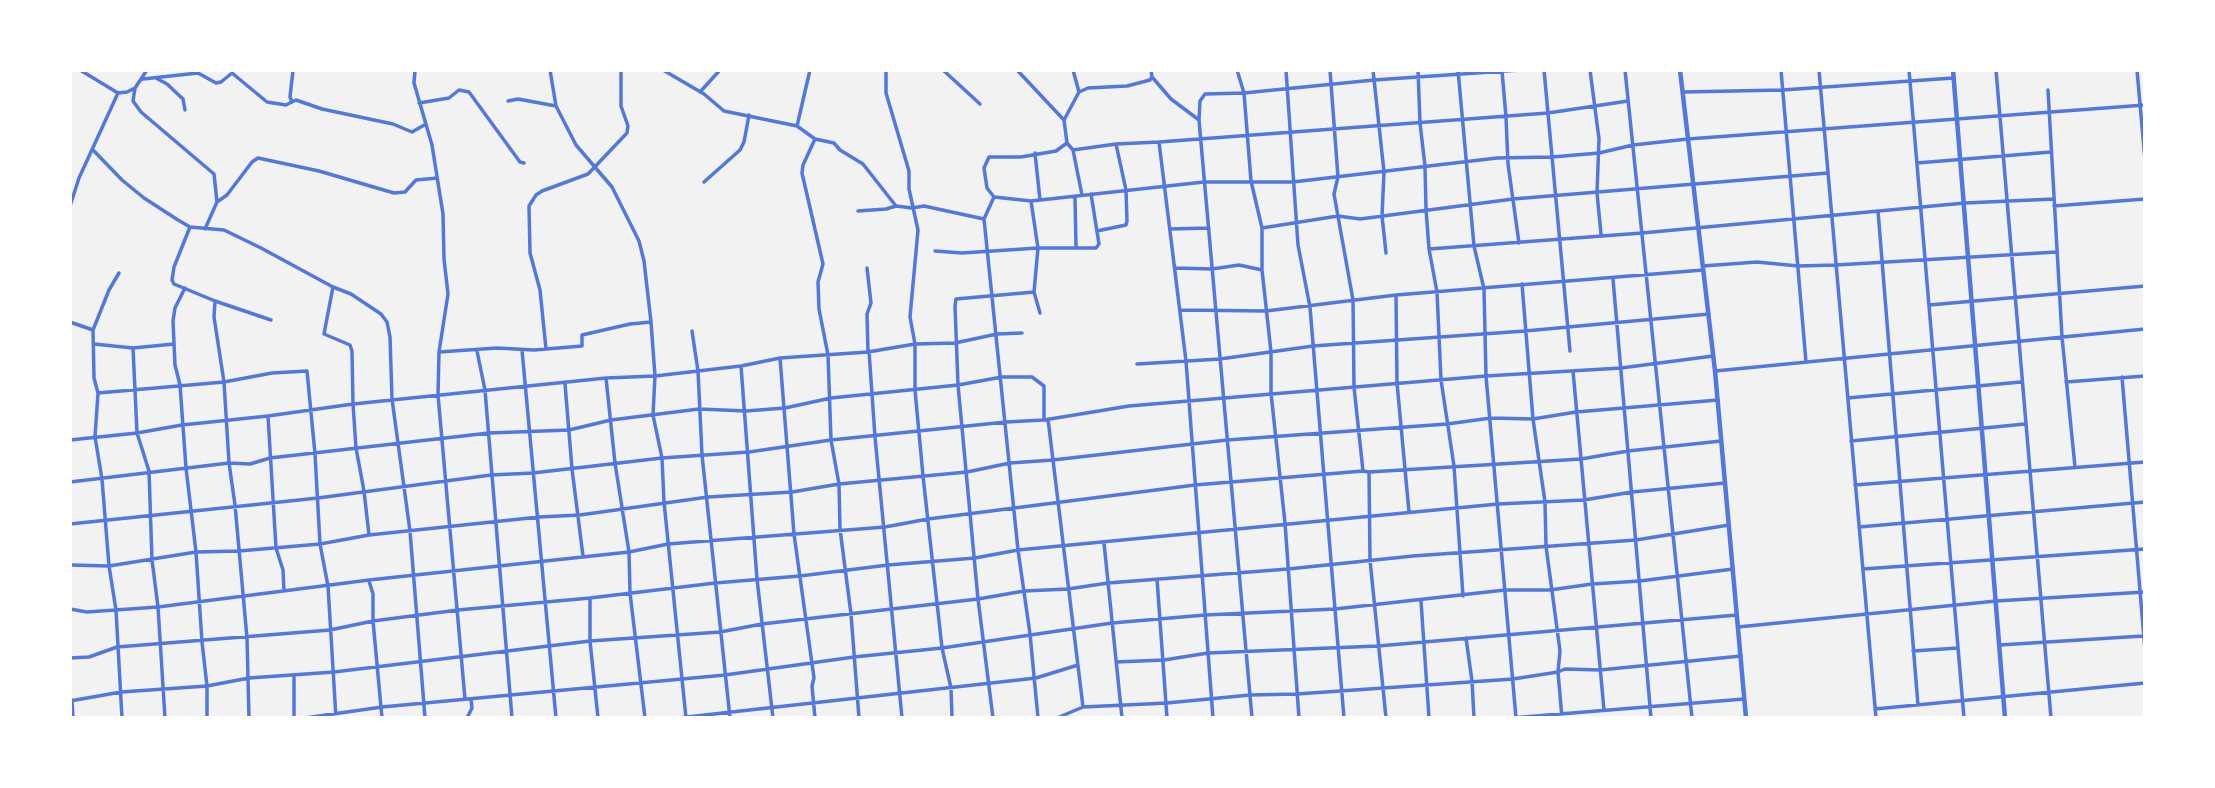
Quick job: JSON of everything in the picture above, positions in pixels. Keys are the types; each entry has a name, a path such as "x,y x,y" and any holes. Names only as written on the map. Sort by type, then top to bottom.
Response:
{"street":[{"path":"80,70 118,93 135,88 147,70"},
{"path":"292,102 290,97 293,70"},
{"path":"415,70 414,83 432,145 443,214 444,259 449,294 439,352 438,395 465,699"},
{"path":"550,70 556,106 576,145 612,187 639,242 644,261 655,376 653,415 662,458 686,717"},
{"path":"546,349 540,289 530,253 529,206 542,191 582,177 596,166 628,131 621,106 621,70"},
{"path":"663,70 700,92 723,111 797,126 815,139 834,143 840,150 863,164 896,206"},
{"path":"700,92 720,70"},
{"path":"797,126 810,70"},
{"path":"886,70 886,93 909,171 909,189 918,230 910,317 915,344 915,390 942,648 951,688 952,718"},
{"path":"943,70 980,104"},
{"path":"1017,70 1064,120"},
{"path":"1073,70 1079,92"},
{"path":"1151,70 1152,77 1171,99 1199,120"},
{"path":"1237,70 1244,93 1251,181 1262,228 1262,270 1271,352 1271,393 1285,523 1299,718"},
{"path":"1286,70 1298,245 1310,307 1344,718"},
{"path":"1330,70 1338,177 1334,194 1353,300 1354,387 1363,471"},
{"path":"1373,70 1384,172 1382,216 1386,253"},
{"path":"1418,70 1419,123 1425,166 1429,249 1437,292 1441,380 1454,466 1463,596"},
{"path":"1252,718 1200,138 1200,101 1205,94 1288,90 1374,80 1520,70"},
{"path":"1544,70 1570,351"},
{"path":"1590,70 1599,153 1597,193 1601,234"},
{"path":"1625,70 1692,718"},
{"path":"1680,70 1718,400 1746,718"},
{"path":"1781,70 1806,362"},
{"path":"1819,70 1876,718"},
{"path":"1909,70 1964,718"},
{"path":"1953,70 2006,718"},
{"path":"1996,70 2051,718"},
{"path":"2137,70 2145,160"},
{"path":"1502,71 1508,159 1519,243"},
{"path":"143,79 198,73 216,83 232,73 267,102 286,105 299,100 322,109 393,124 412,132 426,124"},
{"path":"1458,73 1474,246 1484,289 1486,376 1513,678 1514,718 1745,699"},
{"path":"1082,195 1073,150 1067,143 1064,120 1079,92 1088,88 1127,86 1150,80 1152,77"},
{"path":"154,78 167,84 183,99 185,110"},
{"path":"1683,92 1783,90 1954,78"},
{"path":"135,88 133,101 141,112 214,174 217,202 205,229"},
{"path":"419,103 449,98 459,90 469,92 520,162 524,163"},
{"path":"2048,90 2062,337 2075,467"},
{"path":"70,206 79,178 118,93"},
{"path":"509,101 518,99 556,106"},
{"path":"1073,150 1247,134 1506,117 1628,101"},
{"path":"1067,143 1056,151 1021,157 989,158 985,161 987,188 994,197 1031,201 1205,182 1293,182 1497,158 1552,158 1688,139 2142,105"},
{"path":"704,181 740,150 749,115"},
{"path":"815,139 803,165 803,173 822,264 818,297 828,355 831,440 839,484 840,529 852,614 859,718"},
{"path":"1159,142 1186,361 1213,718"},
{"path":"1097,231 1126,225 1126,190 1116,144"},
{"path":"93,150 144,198 190,227 224,230 332,287 351,294 381,314 387,322 392,399 410,531 425,718"},
{"path":"1917,163 2051,152"},
{"path":"1035,153 1040,200"},
{"path":"217,202 227,195 258,158 319,171 394,193 405,192 416,180 437,178"},
{"path":"1262,228 1338,216 1360,219 1513,199 1828,173"},
{"path":"935,251 1098,247 1091,194"},
{"path":"994,197 984,219 1018,550 1039,718 1057,718 1083,707 1167,704 1250,695 1426,685 1558,673 1565,669 1600,670 1741,656"},
{"path":"1074,197 1076,247"},
{"path":"1429,249 1642,233 1965,203 2054,199"},
{"path":"2054,206 2145,199"},
{"path":"1031,201 1038,248 1034,292 1040,313"},
{"path":"858,211 896,206 924,206 984,219"},
{"path":"1878,211 1918,705"},
{"path":"190,227 174,267 174,284 271,320"},
{"path":"1170,229 1209,228"},
{"path":"1180,310 1266,311 1396,295 1613,279 1757,262 1798,266 1836,265 2057,251"},
{"path":"1175,268 1212,269 1239,265 1262,270"},
{"path":"867,268 871,303 867,314 868,352 902,718"},
{"path":"119,273 109,290 93,331 94,378 98,393 96,437 103,479 109,566 116,610 122,718"},
{"path":"1613,279 1651,718"},
{"path":"1522,284 1533,419 1545,502 1550,590 1560,651 1558,673 1562,716"},
{"path":"1929,305 2145,286"},
{"path":"332,287 324,334 350,345 356,448 365,491 369,535"},
{"path":"185,288 175,308 173,321 175,365 180,385 196,552 207,686 207,718"},
{"path":"993,718 978,600 958,385 956,299 1034,292"},
{"path":"1396,295 1397,383 1409,512"},
{"path":"215,301 214,317 224,382 229,463 247,638 249,718"},
{"path":"1137,364 1220,359 1313,346 1439,338 1709,314"},
{"path":"70,321 93,331"},
{"path":"439,352 582,346 582,335 629,324 651,322"},
{"path":"1715,371 2145,329"},
{"path":"692,331 698,371 702,455 730,718"},
{"path":"70,440 392,399 606,378 655,376 741,366 780,358 868,352 915,344 955,343 997,334 1022,333"},
{"path":"94,344 133,348 174,344"},
{"path":"133,348 137,433 149,471 149,516 165,718"},
{"path":"522,350 556,718"},
{"path":"477,351 485,390 512,718"},
{"path":"70,524 317,498 491,475 749,452 831,440 1046,419 1129,406 1486,376 1621,368 1713,356"},
{"path":"780,358 794,534 814,678 812,686 815,718"},
{"path":"741,366 757,579 773,718"},
{"path":"1573,370 1600,670 1608,718"},
{"path":"98,393 224,382 272,373 307,371 320,544 328,586 336,716"},
{"path":"2066,382 2145,376"},
{"path":"70,482 149,471 229,463 250,464 270,458 398,442 489,433 569,430 611,420 699,409 746,411 785,408 831,398 958,385 1002,377 1032,377 1044,386 1083,707"},
{"path":"2122,377 2143,592 2145,650"},
{"path":"606,378 615,463 629,552 630,593 645,718"},
{"path":"1848,398 2021,382"},
{"path":"565,383 583,555"},
{"path":"70,565 109,566 196,552 320,544 369,535 580,515 708,497 792,492 839,484 967,472 1010,463 1276,435 1401,428 1491,418 1533,419 1576,412 1718,400"},
{"path":"268,416 276,548 283,570 284,591"},
{"path":"1852,441 2025,424"},
{"path":"70,609 87,612 158,607 583,555 629,552 668,544 885,527 928,519 1195,485 1406,468 1581,459 1721,441"},
{"path":"1855,485 2145,462"},
{"path":"1368,472 1370,560 1386,718"},
{"path":"70,658 89,657 117,648 330,630 373,621 458,610 975,558 1018,550 1104,543 1235,527 1498,503 1584,500 1632,492 1725,483"},
{"path":"1859,527 2145,502"},
{"path":"73,718 71,700 121,692 207,686 249,678 334,672 590,641 720,632 762,624 978,600 1024,591 1461,552 1636,540 1729,525"},
{"path":"1104,543 1122,718"},
{"path":"1863,569 2145,549"},
{"path":"305,718 336,716 382,707 725,675 942,648 1112,623 1160,621 1205,615 1335,609 1505,590 1550,590 1592,584 1640,582 1733,569"},
{"path":"1157,579 1167,718"},
{"path":"369,580 373,594 376,666 382,718"},
{"path":"1738,627 1996,601 2143,592"},
{"path":"590,598 590,641 598,718"},
{"path":"1421,601 1429,718"},
{"path":"1116,662 1164,660 1208,653 1378,646 1737,615"},
{"path":"2000,645 2144,635"},
{"path":"1466,638 1474,718"},
{"path":"1913,651 1958,648"},
{"path":"678,718 1036,678 1078,665"},
{"path":"294,676 294,718"},
{"path":"1875,709 2145,683"},
{"path":"467,718 472,708 471,699"}]}
